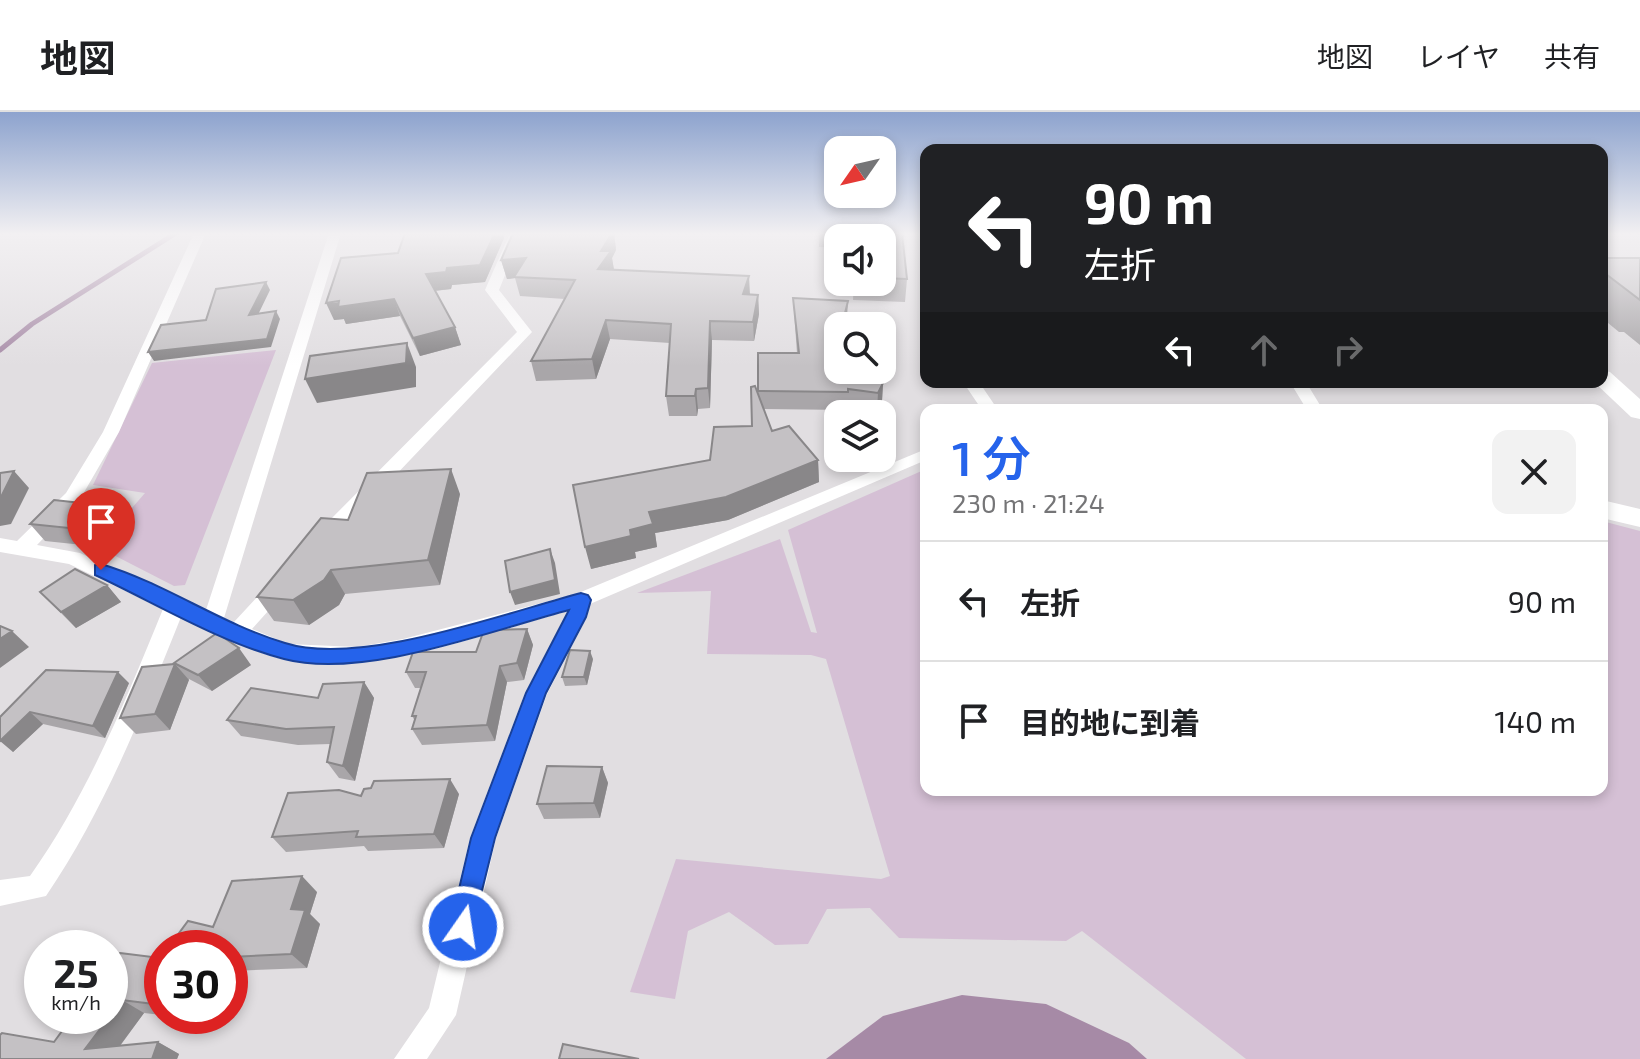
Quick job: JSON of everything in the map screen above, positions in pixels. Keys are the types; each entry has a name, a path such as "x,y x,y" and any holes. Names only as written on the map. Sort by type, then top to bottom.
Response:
{"street":[{"path":"23,547 73,497 104,445 180,277"},
{"path":"212,622 321,277"},
{"path":"309,554 525,332 492,290 497,277"},
{"path":"1608,383 1640,412"},
{"path":"0,545 73,558 236,633 286,652 320,656 357,655 403,647 581,600 920,457"},
{"path":"1608,510 1640,518"},
{"path":"236,633 288,577"},
{"path":"409,1059 442,1015 483,838 536,693 577,617 581,600"},
{"path":"0,893 37,887 63,854 100,783 175,606"}],"shaded area":[{"path":"276,350 185,585 174,586 98,547 145,493 93,485 152,363"},
{"path":"920,472 920,796 1608,796 1608,523 1640,531 1640,1059 1246,1059 1082,931 1066,941 899,938 870,908 827,909 808,944 775,945 729,912 688,931 675,999 630,992 676,859 881,879 890,876 826,659 811,655 707,654 711,591 637,593 780,539 811,632 817,633 788,530"},
{"path":"962,995 1046,1004 1129,1043 1147,1059 826,1059 883,1016"}],"building":[{"path":"335,277 428,277 455,327 413,338 394,299 338,307 339,301 326,303"},
{"path":"518,277 749,277 743,294 758,295 753,322 710,321 708,388 696,389 695,396 666,396 671,324 606,320 592,359 531,361 575,280"},
{"path":"1610,277 1640,277 1640,300"},
{"path":"266,282 249,315 276,311 267,339 148,352 161,325 206,320 216,289"},
{"path":"793,298 848,301 845,312 824,312 824,384 882,384 878,393 848,389 848,392 758,391 758,353 799,353"},
{"path":"407,343 406,363 305,379 310,356"},
{"path":"755,386 772,431 789,426 818,460 726,497 649,512 653,524 630,530 631,536 585,547 573,485 710,460 714,427 752,426 751,387"},
{"path":"451,469 428,560 331,570 324,580 293,600 257,597 321,518 348,520 367,473"},
{"path":"14,471 0,499 0,473"},
{"path":"54,500 91,504 69,528 30,524"},
{"path":"550,549 555,580 510,592 505,561"},
{"path":"75,569 107,585 61,612 40,592"},
{"path":"0,626 12,631 0,639"},
{"path":"527,629 517,663 500,666 487,725 412,729 416,716 412,716 426,672 406,672 413,652 476,652 484,630"},
{"path":"217,633 239,648 198,675 174,663"},
{"path":"570,650 590,651 584,677 562,677"},
{"path":"175,664 155,714 120,718 142,667"},
{"path":"46,670 118,672 93,726 30,712 0,741 0,717"},
{"path":"364,682 343,766 327,762 334,727 286,729 227,720 251,688 318,698 323,684"},
{"path":"547,766 602,767 594,803 537,804"},
{"path":"450,779 434,834 356,837 358,831 272,837 288,793 339,790 361,796 374,781"},
{"path":"302,876 291,909 305,910 291,954 248,956 248,930 181,930 188,921 213,927 232,881"},
{"path":"128,954 144,956 144,1003 128,1001"},
{"path":"2,1033 54,1042 60,1034 96,1034 85,1049 158,1042 152,1059 0,1059"},
{"path":"563,1044 639,1059 559,1059"}],"waterway":[{"path":"0,350 32,324 106,277"}],"route":[{"path":"101,570 236,633 286,652 320,656 357,655 403,647 581,600 577,617 536,693 483,838 463,927"}]}
